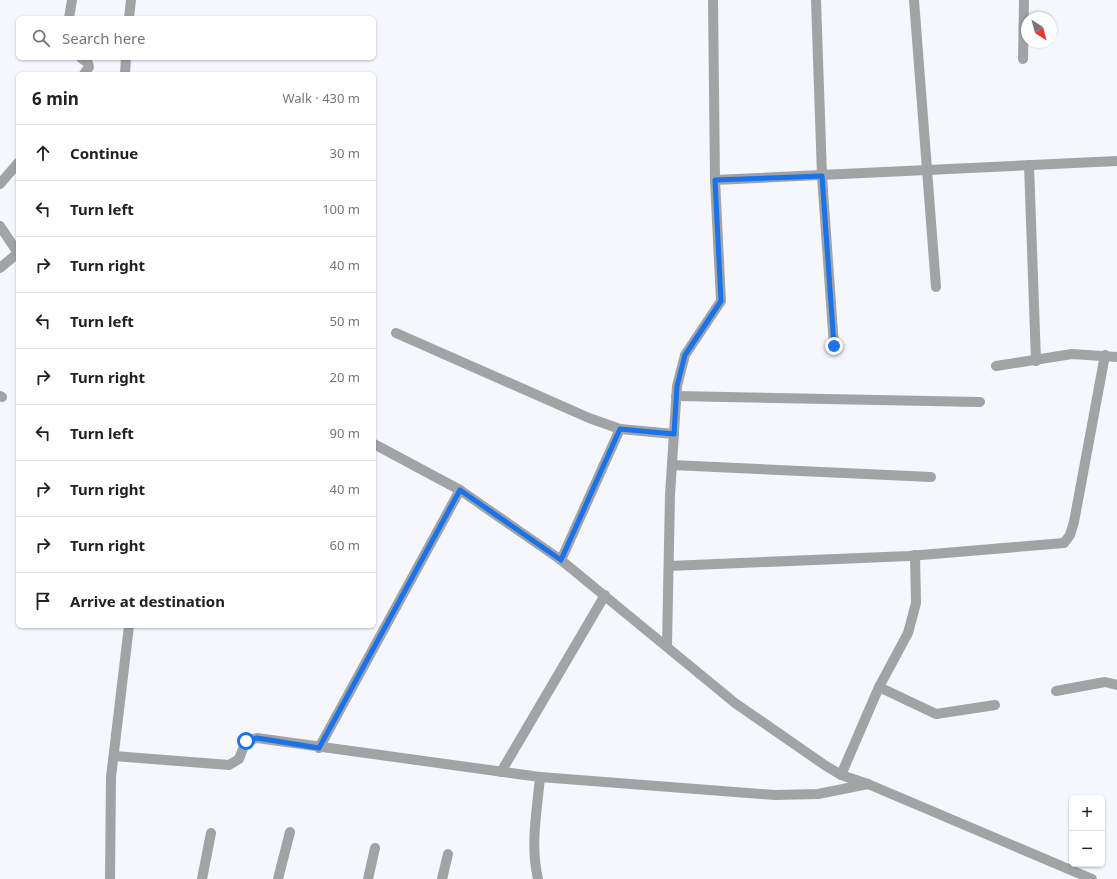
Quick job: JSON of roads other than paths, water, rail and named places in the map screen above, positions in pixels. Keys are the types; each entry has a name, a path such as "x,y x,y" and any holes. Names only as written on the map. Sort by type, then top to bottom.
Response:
{"street":[{"path":"69,16 72,0"},
{"path":"129,16 131,0"},
{"path":"667,645 672,465 677,386 685,355 721,301 715,180 712,0"},
{"path":"816,0 822,176 834,346"},
{"path":"914,0 936,287"},
{"path":"1023,59 1024,0"},
{"path":"84,60 88,63 89,67 85,72"},
{"path":"125,72 126,60"},
{"path":"715,180 1117,161"},
{"path":"0,184 16,165"},
{"path":"1028,166 1036,361"},
{"path":"0,226 16,250"},
{"path":"0,268 16,255"},
{"path":"396,333 589,418 620,429 674,434"},
{"path":"996,366 1036,361 1072,354 1106,355 1117,357"},
{"path":"669,566 915,555 1064,543 1070,535 1074,522 1106,355"},
{"path":"676,396 980,402"},
{"path":"561,560 620,429"},
{"path":"376,445 460,490 561,560 667,645 735,703 826,766 841,775 868,784 1092,879"},
{"path":"672,465 930,477"},
{"path":"319,748 460,490"},
{"path":"841,775 879,687 908,633 916,603 915,555"},
{"path":"501,772 605,595"},
{"path":"110,879 111,777 129,628"},
{"path":"1056,691 1105,682 1117,685"},
{"path":"879,687 936,714 995,705"},
{"path":"114,756 229,765 239,760 246,741 257,738 319,748 540,777 775,795 818,794 868,784"},
{"path":"538,879 534,860 533,843 540,777"},
{"path":"278,879 290,832"},
{"path":"202,879 211,833"},
{"path":"368,879 376,848"},
{"path":"442,879 448,854"}]}
